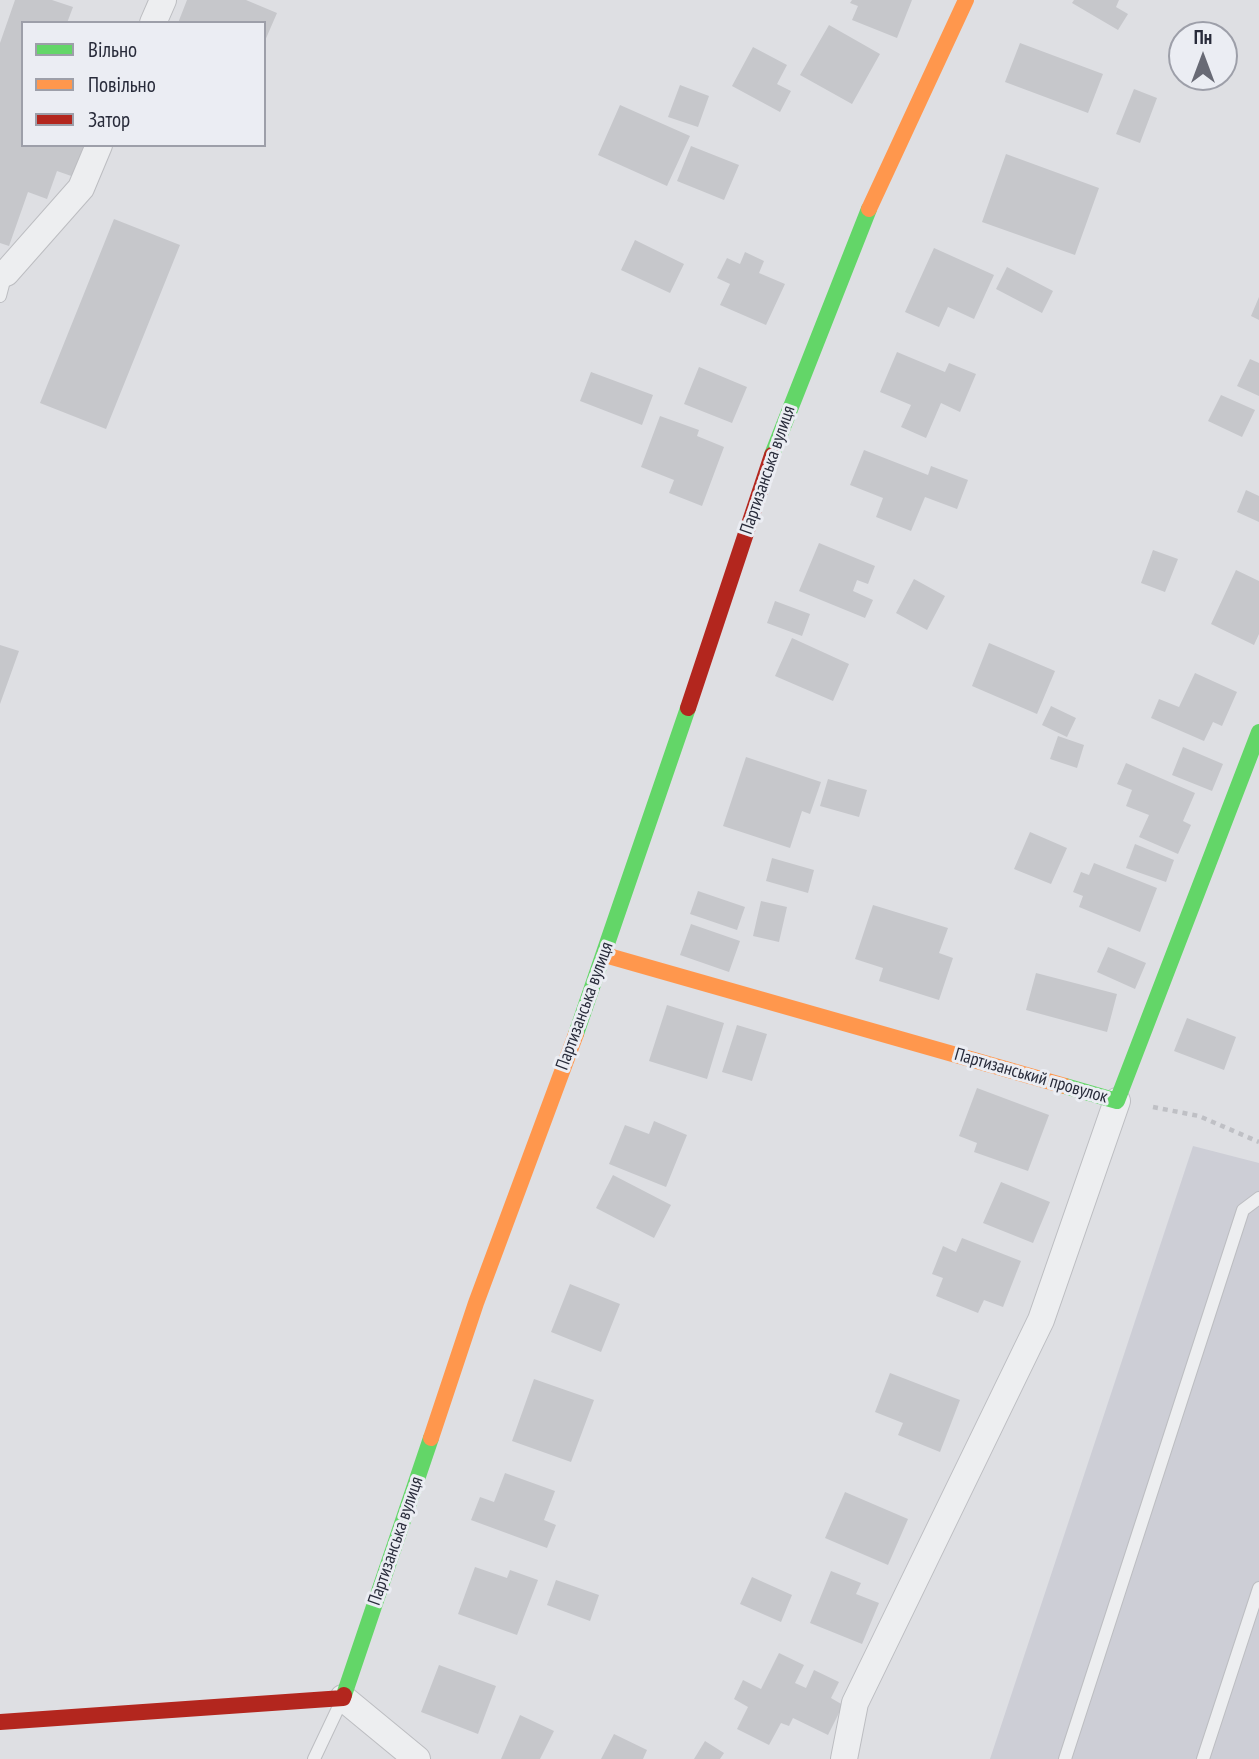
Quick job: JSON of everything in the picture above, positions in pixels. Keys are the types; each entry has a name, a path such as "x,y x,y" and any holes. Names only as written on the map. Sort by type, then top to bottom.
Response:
{"street":[{"path":"154,21 163,0"},
{"name":"Партизанська вулиця","path":"343,1698 476,1303 605,955 779,434 852,245 966,0"},
{"path":"2,280 80,188 98,147"},
{"name":"Партизанський провулок","path":"605,955 1117,1101 1259,732"},
{"path":"844,1759 855,1703 1041,1320 1117,1101"},
{"path":"0,1722 343,1698 417,1759"}],"lane":[{"path":"1065,1759 1243,1210 1259,1198"},
{"path":"1203,1759 1259,1588"},
{"path":"314,1759 343,1698"}],"path":[{"path":"1117,1101 1199,1116 1259,1142"}],"shaded area":[{"path":"1193,1146 1259,1163 1259,1759 990,1759"}],"building":[{"path":"15,0 52,0 73,7 68,21 21,21 21,147 88,147 77,178 57,171 47,199 28,192 9,246 0,243 0,43"},
{"path":"187,0 246,0 277,13 266,38 266,21 179,21"},
{"path":"852,0 912,0 897,38 852,20 858,6 850,3"},
{"path":"1074,0 1119,0 1116,7 1128,14 1118,30 1072,3"},
{"path":"829,25 880,54 852,104 800,75"},
{"path":"1020,43 1103,74 1088,113 1005,82"},
{"path":"753,47 787,65 777,84 791,91 780,112 732,86"},
{"path":"680,85 709,96 698,127 668,117"},
{"path":"1134,89 1157,98 1140,143 1116,134"},
{"path":"620,105 690,136 667,186 598,155"},
{"path":"691,146 739,165 724,200 677,181"},
{"path":"1006,154 1099,188 1075,255 982,222"},
{"path":"114,219 180,245 106,429 40,403"},
{"path":"635,240 684,264 670,293 621,270"},
{"path":"934,248 994,275 974,319 948,307 939,327 905,312"},
{"path":"745,252 764,261 759,273 785,284 766,325 720,305 730,284 717,278 727,258 740,264"},
{"path":"1007,267 1053,291 1042,313 996,289"},
{"path":"1259,297 1259,320 1251,316"},
{"path":"897,352 945,372 949,363 976,374 960,412 941,403 926,438 901,427 911,405 880,392"},
{"path":"1250,359 1259,363 1259,396 1237,386"},
{"path":"699,367 747,387 732,423 684,404"},
{"path":"591,372 653,395 642,425 580,401"},
{"path":"1221,395 1255,410 1242,437 1208,421"},
{"path":"660,416 699,430 697,436 724,447 702,506 669,493 674,480 641,467"},
{"path":"864,450 928,475 931,466 968,480 957,509 925,497 911,531 876,517 883,498 850,485"},
{"path":"1246,490 1259,496 1259,522 1237,512"},
{"path":"819,543 875,566 868,584 857,580 853,591 873,600 865,618 799,591"},
{"path":"1153,550 1178,559 1165,592 1141,583"},
{"path":"1236,570 1259,581 1259,634 1254,645 1211,624"},
{"path":"914,579 945,596 927,630 896,613"},
{"path":"775,601 810,614 802,636 767,623"},
{"path":"792,638 849,664 833,701 775,676"},
{"path":"989,643 1055,671 1037,714 972,686"},
{"path":"0,645 19,651 0,704"},
{"path":"1195,673 1237,692 1222,726 1213,722 1204,741 1151,718 1159,699 1179,707"},
{"path":"1051,706 1076,718 1067,737 1042,725"},
{"path":"1058,736 1084,745 1077,768 1050,759"},
{"path":"1183,747 1223,764 1212,791 1172,775"},
{"path":"746,757 821,782 810,814 802,811 790,848 723,826"},
{"path":"1126,763 1195,793 1183,821 1191,825 1178,854 1139,837 1149,815 1126,806 1132,790 1117,784"},
{"path":"828,779 867,790 859,817 820,806"},
{"path":"1030,832 1067,848 1051,884 1014,869"},
{"path":"1135,844 1174,860 1166,882 1126,868"},
{"path":"772,858 814,870 808,893 766,881"},
{"path":"1094,863 1157,888 1140,932 1079,907 1083,896 1073,892 1081,872 1089,875"},
{"path":"698,891 745,907 737,930 690,914"},
{"path":"761,901 787,907 779,942 753,936"},
{"path":"873,905 948,928 939,953 953,958 939,1000 879,981 883,968 855,959"},
{"path":"691,924 740,941 729,972 680,955"},
{"path":"1108,947 1146,963 1135,989 1097,972"},
{"path":"1036,973 1117,994 1107,1032 1026,1010"},
{"path":"667,1005 724,1023 707,1079 649,1061"},
{"path":"1187,1018 1236,1037 1224,1070 1174,1051"},
{"path":"737,1025 767,1034 752,1081 722,1072"},
{"path":"977,1088 1049,1115 1028,1171 974,1152 977,1143 959,1136"},
{"path":"654,1121 687,1135 666,1187 609,1164 625,1125 649,1134"},
{"path":"613,1175 671,1205 654,1238 596,1208"},
{"path":"1001,1182 1050,1202 1033,1243 983,1223"},
{"path":"962,1238 1021,1261 1003,1307 984,1300 978,1313 936,1296 943,1278 932,1274 943,1246 956,1252"},
{"path":"570,1284 620,1304 601,1352 551,1332"},
{"path":"890,1373 960,1400 940,1452 898,1435 903,1423 875,1412"},
{"path":"534,1379 594,1400 571,1462 512,1441"},
{"path":"505,1473 555,1491 544,1520 556,1525 547,1548 471,1520 480,1497 494,1502"},
{"path":"845,1492 908,1519 888,1565 825,1538"},
{"path":"475,1567 507,1578 510,1570 538,1580 517,1635 458,1614"},
{"path":"831,1571 861,1583 856,1594 879,1603 862,1644 810,1623"},
{"path":"752,1577 792,1595 781,1622 740,1604"},
{"path":"556,1580 599,1595 590,1621 547,1605"},
{"path":"779,1653 804,1665 795,1683 806,1688 814,1670 839,1682 831,1698 843,1705 828,1735 793,1718 789,1726 781,1723 769,1745 737,1729 748,1707 734,1699 743,1680 761,1689"},
{"path":"439,1665 496,1686 478,1734 421,1712"},
{"path":"520,1715 554,1731 540,1759 501,1759"},
{"path":"614,1734 647,1750 643,1759 601,1759"},
{"path":"705,1741 724,1753 720,1759 694,1759"}],"traffic: fast":[{"path":"772,455 869,209"},
{"path":"576,1034 688,708"},
{"path":"1065,1086 1117,1101 1259,732"},
{"path":"344,1695 431,1438"}],"traffic: slow":[{"path":"869,209 966,0"},
{"path":"605,955 1065,1086"},
{"path":"431,1438 476,1303 576,1034"}],"traffic: jam":[{"path":"688,708 772,455"},
{"path":"0,1722 343,1698 344,1695"}]}
